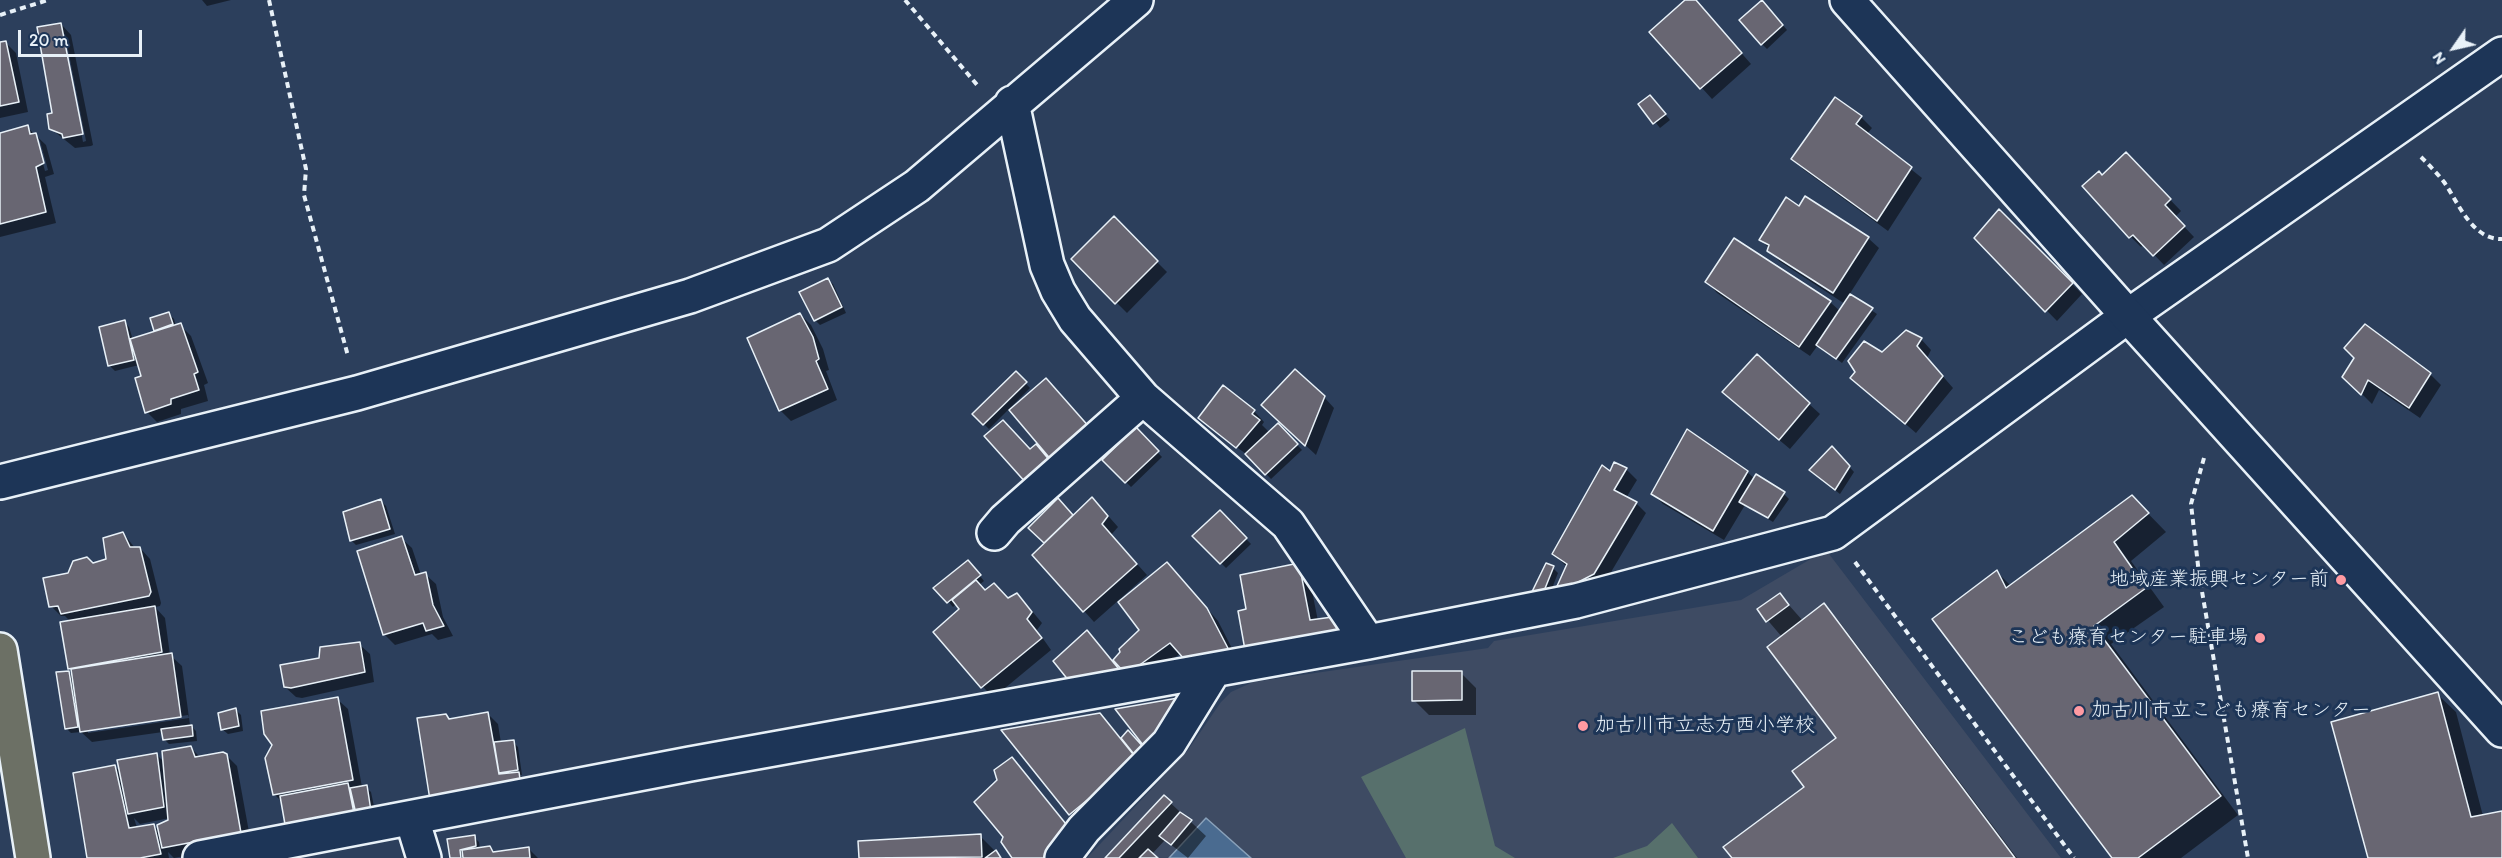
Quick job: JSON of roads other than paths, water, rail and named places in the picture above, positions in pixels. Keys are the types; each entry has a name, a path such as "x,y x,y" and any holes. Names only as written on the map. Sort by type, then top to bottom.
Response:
{"main road":[{"path":"0,650 33,858"}],"street":[{"path":"0,482 357,393 690,296 828,245 917,186 1006,108 1136,0"},
{"path":"1848,0 2128,316 2502,730"},
{"path":"200,858 690,764 1368,642 1576,601 1833,533 2128,316 2502,54"},
{"path":"1006,108 1047,265 1058,291 1075,319 1094,338 1143,398 1288,524 1368,642"},
{"path":"994,533 1005,520 1143,398"},
{"path":"1062,858 1084,829 1169,743 1214,670"},
{"path":"412,819 423,858"}],"place":[{"name":"地域産業振興センター前","path":"2341,580"},
{"name":"こども療育センター駐車場","path":"2260,638"},
{"name":"加古川市立こども療育センター","path":"2079,711"},
{"name":"加古川市立志方西小学校","path":"1583,726"}]}
